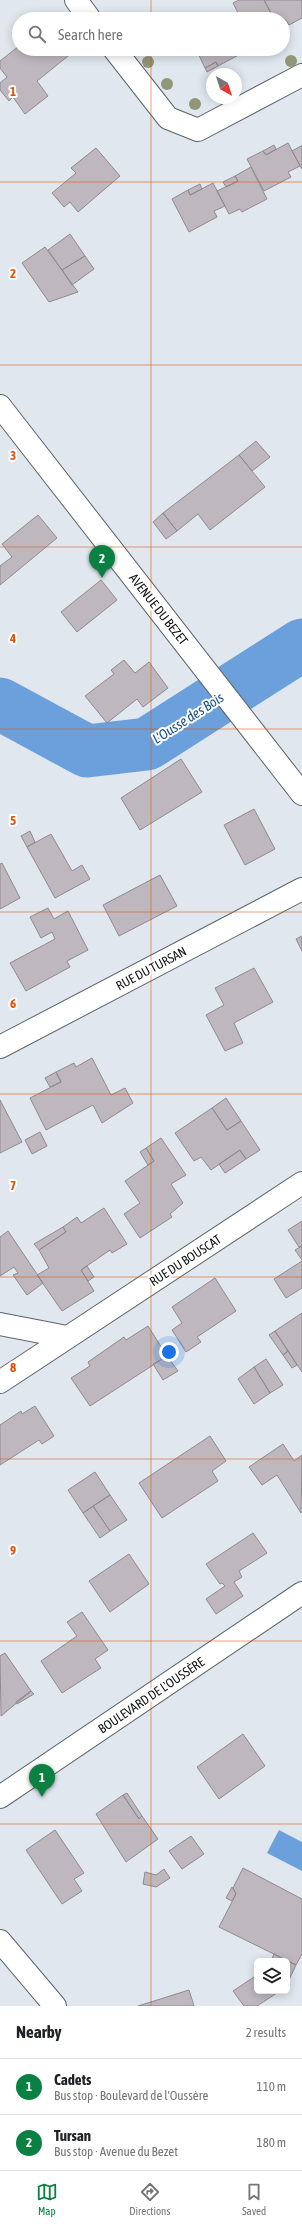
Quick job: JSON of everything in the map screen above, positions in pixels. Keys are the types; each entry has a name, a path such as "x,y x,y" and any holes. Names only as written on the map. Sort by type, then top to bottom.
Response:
{"street":[{"path":"76,0 85,12"},
{"path":"119,56 168,118 198,130 302,75"},
{"name":"AVENUE DU BEZET","path":"0,406 302,794"},
{"name":"RUE DU TURSAN","path":"0,1047 302,889"},
{"name":"RUE DU BOUSCAT","path":"0,1382 302,1183"},
{"path":"0,1324 67,1337"},
{"name":"BOULEVARD DE L'OUSSÈRE","path":"0,1797 302,1593"},
{"path":"0,1941 55,2006"}],"water":[{"path":"279,1830 302,1842 302,1871 267,1853"}],"building":[{"path":"239,0 264,0 270,12 238,12 233,3"},
{"path":"264,0 302,0 302,18 290,24 290,12 270,12"},
{"path":"12,52 12,56 68,56 37,81 48,96 25,114 13,97 9,101 0,90 0,83 7,77 0,68 0,61"},
{"path":"199,56 237,56 218,66 216,62 205,68"},
{"path":"216,62 218,66 214,68 206,68 206,70 205,68"},
{"path":"288,143 300,166 288,172 291,177 264,191 247,159 263,151 266,155"},
{"path":"274,145 276,149 266,155 263,151"},
{"path":"302,146 302,169 292,151"},
{"path":"96,148 120,176 78,212 70,202 64,207 52,193 76,173 71,168"},
{"path":"251,167 267,199 242,212 240,209 229,214 217,191 238,181 235,176"},
{"path":"235,176 238,181 226,187 223,182"},
{"path":"213,183 225,206 214,211 217,217 189,232 172,199 188,190 190,195"},
{"path":"200,184 202,189 190,195 188,190"},
{"path":"70,234 85,256 62,270 48,250"},
{"path":"45,247 78,292 49,302 22,263"},
{"path":"85,256 94,269 72,285 62,270"},
{"path":"256,441 270,457 252,471 239,455"},
{"path":"239,455 265,487 210,530 198,514 177,531 163,513"},
{"path":"163,513 177,531 166,539 153,522"},
{"path":"38,515 57,538 0,585 0,566 12,557 2,544"},
{"path":"101,580 117,600 77,632 61,612"},
{"path":"124,660 135,673 149,662 168,688 143,707 137,699 107,723 85,696 114,674 111,670"},
{"path":"181,759 202,792 140,830 121,798"},
{"path":"254,809 275,849 245,865 224,825"},
{"path":"30,831 35,842 27,847 21,836"},
{"path":"51,834 72,871 82,865 90,879 55,898 27,847"},
{"path":"2,863 20,898 0,909 0,864"},
{"path":"160,875 177,906 119,936 103,905"},
{"path":"48,908 54,919 68,911 88,950 67,961 70,967 26,991 10,963 55,939 52,932 41,938 30,917"},
{"path":"302,936 302,951 296,939"},
{"path":"254,968 273,1002 234,1023 243,1043 225,1051 206,1015 224,1005 215,988"},
{"path":"92,1058 111,1095 125,1088 133,1103 102,1123 93,1105 46,1130 30,1098 61,1082 56,1072 74,1063 76,1067"},
{"path":"56,1072 61,1082 50,1087 45,1078"},
{"path":"226,1098 241,1121 227,1130 212,1108"},
{"path":"0,1100 22,1142 0,1153"},
{"path":"212,1108 227,1130 241,1121 260,1150 246,1159 240,1150 211,1170 201,1157 194,1161 175,1133"},
{"path":"40,1132 47,1146 32,1154 25,1140"},
{"path":"161,1138 186,1175 171,1184 183,1203 170,1214 172,1217 140,1238 124,1214 140,1203 125,1181 154,1161 146,1148"},
{"path":"146,1148 154,1161 148,1165 140,1152"},
{"path":"240,1150 246,1159 225,1173 219,1164"},
{"path":"104,1208 127,1244 112,1253 110,1250 81,1270 94,1291 62,1311 37,1275 49,1268 39,1250 66,1232 63,1227 77,1217 81,1223"},
{"path":"302,1221 302,1246 299,1247 288,1230"},
{"path":"63,1227 66,1232 39,1250 34,1244"},
{"path":"8,1231 43,1283 27,1295 13,1275 18,1273 14,1267 0,1276 0,1237"},
{"path":"302,1246 302,1260 295,1250"},
{"path":"302,1261 302,1288 286,1298 274,1279"},
{"path":"87,1266 94,1277 88,1281 81,1270"},
{"path":"215,1278 236,1311 197,1337 201,1342 186,1352 172,1330 182,1323 172,1307"},
{"path":"302,1313 302,1372 275,1331"},
{"path":"148,1326 167,1356 90,1406 71,1378 90,1366 88,1362 124,1337 126,1340"},
{"path":"275,1331 288,1351 283,1355 269,1335"},
{"path":"288,1351 297,1365 292,1368 283,1355"},
{"path":"167,1356 178,1371 163,1380 153,1364"},
{"path":"266,1359 283,1385 270,1393 254,1367"},
{"path":"254,1367 270,1393 254,1404 238,1379"},
{"path":"35,1406 54,1436 42,1444 39,1440 0,1465 0,1425 21,1411 22,1414"},
{"path":"210,1436 226,1461 212,1471 218,1481 162,1518 139,1483"},
{"path":"283,1444 294,1461 302,1455 301,1513 277,1475 262,1485 249,1467"},
{"path":"95,1472 110,1495 83,1513 68,1490"},
{"path":"110,1495 127,1520 110,1531 93,1506"},
{"path":"93,1506 110,1531 100,1538 83,1513"},
{"path":"253,1533 267,1553 239,1571 242,1577 234,1582 243,1596 216,1614 206,1599 225,1586 222,1583 220,1584 206,1564"},
{"path":"129,1554 149,1584 110,1612 89,1581"},
{"path":"82,1612 108,1650 95,1659 101,1668 62,1693 41,1661 77,1636 67,1622"},
{"path":"5,1653 31,1691 1,1716 0,1656"},
{"path":"31,1691 34,1694 17,1704 16,1702"},
{"path":"243,1734 265,1766 219,1799 197,1767"},
{"path":"127,1793 142,1816 139,1819 123,1795"},
{"path":"123,1795 139,1819 142,1816 158,1839 126,1862 96,1814"},
{"path":"55,1830 84,1873 74,1879 82,1891 62,1904 26,1850"},
{"path":"191,1836 204,1854 182,1869 169,1851"},
{"path":"243,1868 302,1899 302,1954 296,1965 290,1962 290,1958 282,1958 219,1927 236,1894 233,1888"},
{"path":"164,1869 170,1878 156,1887 143,1884 145,1872 156,1875"},
{"path":"232,1887 236,1894 232,1901 226,1898"},
{"path":"274,1954 282,1958 272,1958"},
{"path":"290,1962 296,1965 290,1978"},
{"path":"254,1977 254,1994 275,1994 257,2006 244,2006 233,1991"},
{"path":"189,1990 194,2006 138,2006"}],"waterway":[{"name":"L'Ousse des Bois","path":"0,704 87,751 147,744 302,645"}],"place":[{"name":"Tursan","path":"102,578"},
{"name":"Cadets","path":"42,1797"}]}
